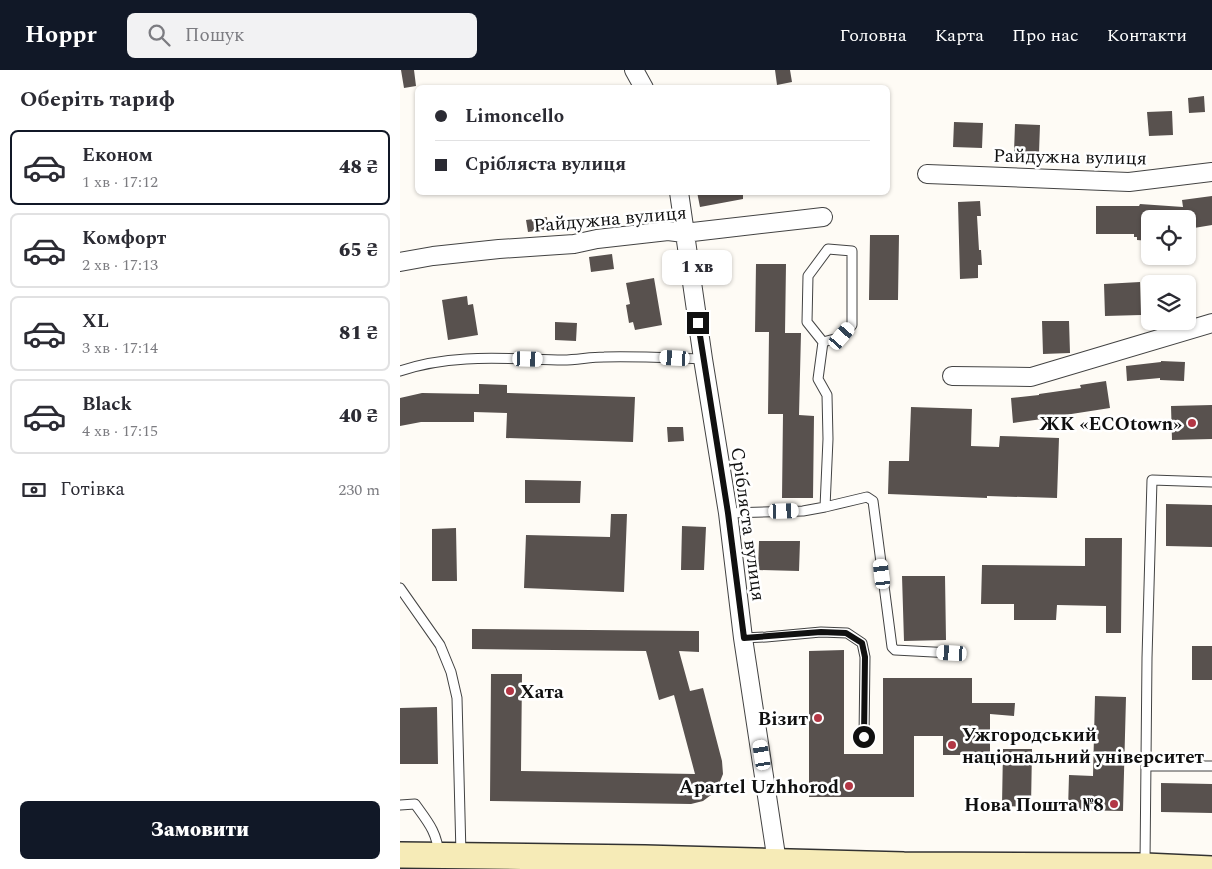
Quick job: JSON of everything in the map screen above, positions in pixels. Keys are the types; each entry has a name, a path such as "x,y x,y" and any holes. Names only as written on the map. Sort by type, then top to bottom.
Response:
{"main road":[{"path":"400,855 645,858 777,862 825,866 1145,866 1212,868"}],"street":[{"path":"634,70 642,85"},
{"name":"Райдужна вулиця","path":"927,174 1129,182 1212,172"},
{"name":"Срібляста вулиця","path":"679,195 728,513 744,638 777,862"},
{"name":"Райдужна вулиця","path":"400,262 433,256 574,244 597,239 668,231 684,233 823,217"},
{"path":"952,376 1031,377 1212,323"}],"lane":[{"path":"824,342 842,336 852,325 852,251 828,249 808,276 807,322 824,342 818,379 827,394 828,439 825,507"},
{"path":"400,371 435,362 473,358 565,360 636,356 704,359"},
{"path":"1145,866 1147,658 1152,480 1212,482"},
{"path":"728,513 803,511 867,497 873,500 892,647 895,650 952,653"},
{"path":"400,588 440,645 451,672 457,698 450,855"},
{"path":"744,638 821,632 846,633 862,643 865,657 864,737"},
{"path":"1146,766 1212,766"},
{"path":"400,805 415,804 431,825 438,846 450,855"}],"building":[{"path":"401,70 414,70 416,85 404,88"},
{"path":"775,70 790,70 792,82 777,85"},
{"path":"1204,96 1205,112 1189,113 1188,98"},
{"path":"1172,111 1173,135 1149,136 1147,112"},
{"path":"954,122 983,123 982,148 953,147"},
{"path":"1015,124 1040,125 1039,153 1014,152"},
{"path":"698,195 743,195 743,199 700,207"},
{"path":"1212,196 1212,225 1196,228 1196,210 1141,210 1141,240 1137,240 1134,234 1096,234 1096,206 1139,206 1140,204 1183,207 1182,200"},
{"path":"980,201 981,216 977,216 982,265 978,265 978,278 960,279 958,202"},
{"path":"547,217 548,229 528,232 526,220"},
{"path":"870,235 899,235 898,300 869,300"},
{"path":"612,254 614,269 591,272 589,257"},
{"path":"756,264 786,264 785,333 801,333 799,415 814,416 813,498 782,498 783,414 768,414 769,332 755,332"},
{"path":"654,278 662,325 635,330 633,322 629,323 626,305 630,304 626,283"},
{"path":"1140,282 1141,315 1105,316 1104,284"},
{"path":"467,296 468,305 473,304 478,335 448,340 442,300"},
{"path":"1042,321 1069,321 1070,353 1043,354"},
{"path":"555,322 577,323 576,341 555,340"},
{"path":"1161,361 1185,362 1184,381 1160,380 1160,378 1127,381 1126,366"},
{"path":"1106,381 1110,408 1013,423 1011,398 1081,388 1080,385"},
{"path":"479,384 507,385 507,393 635,397 633,442 506,438 507,413 474,412 474,422 421,422 400,426 400,398 422,393 479,394"},
{"name":"ЖК «ECOtown»","path":"1212,405 1212,439 1172,440 1171,406"},
{"path":"911,407 972,409 971,446 999,447 1000,436 1059,438 1057,498 987,496 987,498 888,494 889,461 909,461"},
{"path":"667,427 683,427 684,441 668,442"},
{"path":"525,480 581,481 580,503 525,503"},
{"path":"1166,504 1212,505 1212,547 1166,546"},
{"path":"611,514 627,514 624,592 524,588 526,535 610,537"},
{"path":"682,526 706,527 704,570 681,570"},
{"path":"456,528 457,581 432,581 432,529"},
{"path":"1085,538 1122,538 1121,633 1106,633 1106,606 1057,605 1056,620 1014,620 1014,604 981,604 982,565 1085,566"},
{"path":"759,541 800,541 799,571 758,570"},
{"path":"902,576 945,576 946,640 904,641"},
{"path":"472,629 699,631 699,652 679,651 690,691 703,688 722,761 723,774 717,789 703,801 691,804 490,801 491,674 522,674 521,771 695,774 674,695 659,700 646,651 472,649"},
{"path":"1192,646 1212,646 1212,680 1192,680"},
{"path":"844,650 844,754 883,754 883,678 972,678 972,703 1015,703 1014,716 990,714 990,755 943,755 943,736 914,736 914,797 809,797 809,651"},
{"path":"1095,696 1126,697 1123,811 1068,810 1069,775 1093,776"},
{"path":"437,707 438,764 400,764 400,708"},
{"path":"1003,749 1032,749 1031,807 1002,806"},
{"path":"1161,783 1212,784 1212,813 1161,812"}],"place":[{"name":"ЖК «ECOtown»","path":"1192,423"},
{"name":"Хата","path":"510,691"},
{"name":"Візит","path":"818,718"},
{"name":"Ужгородський національний університет","path":"952,745"},
{"name":"Apartel Uzhhorod","path":"849,786"},
{"name":"Нова Пошта №8","path":"1114,804"}],"route":[{"path":"698,323 728,513 744,638 821,632 846,633 862,643 865,657 864,737"}]}
